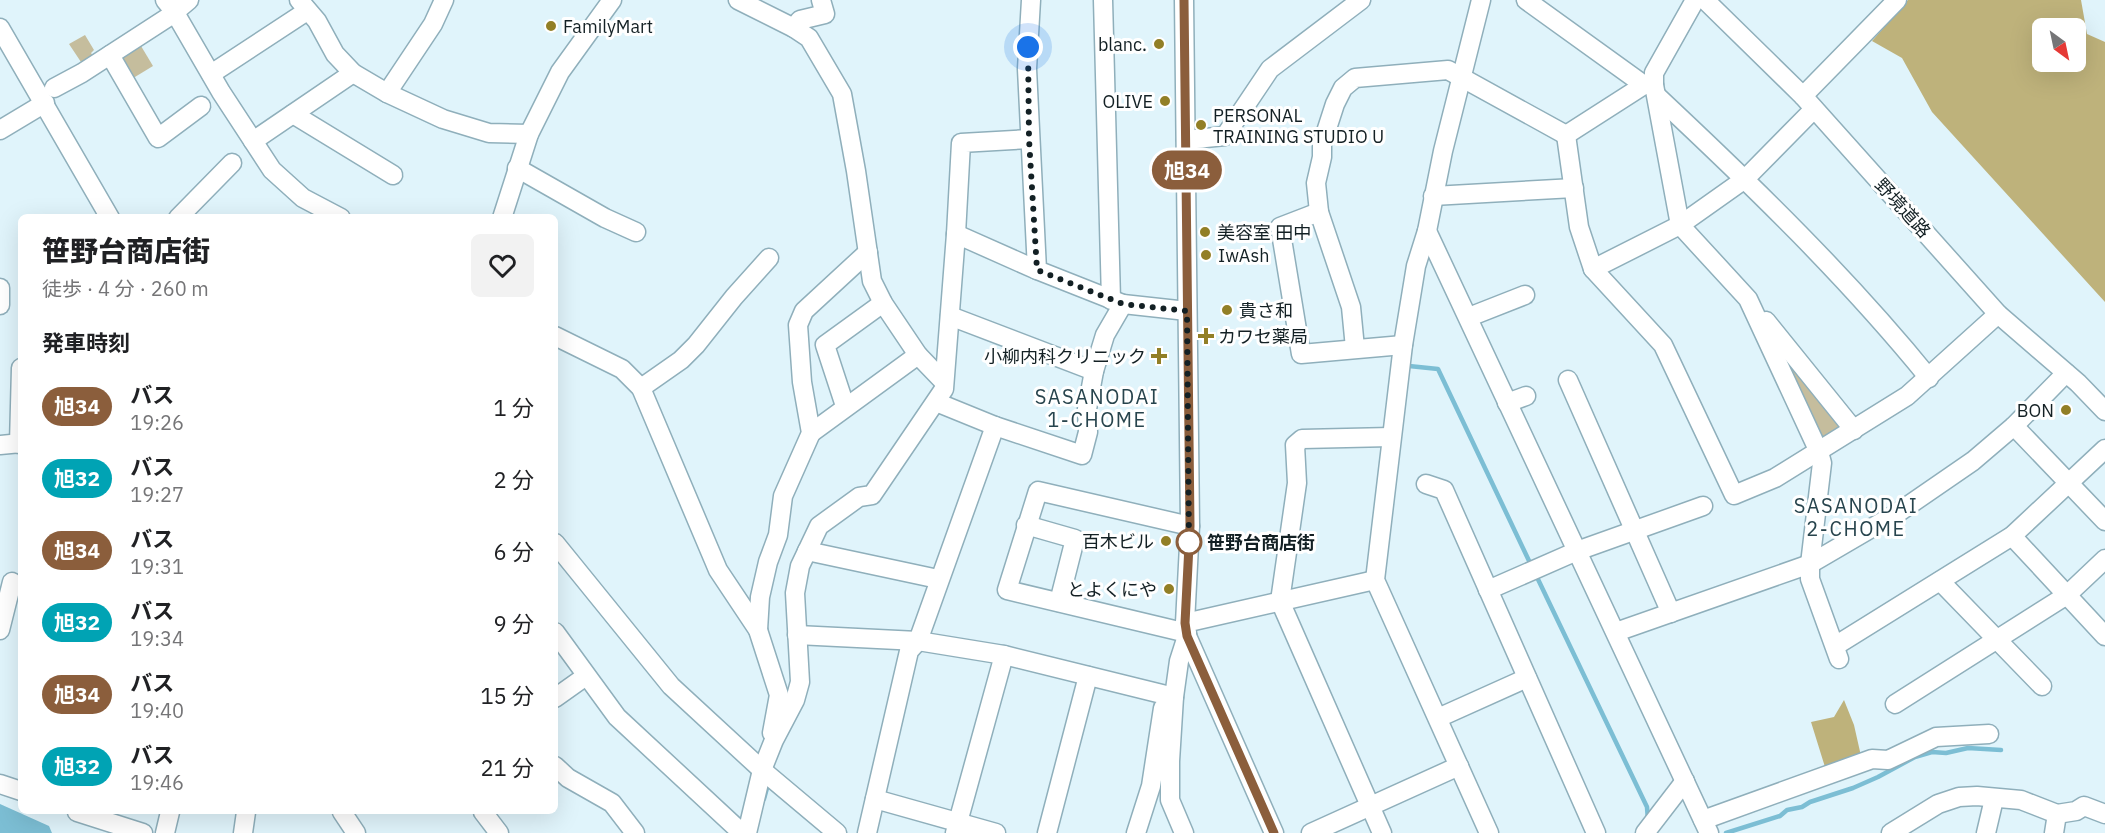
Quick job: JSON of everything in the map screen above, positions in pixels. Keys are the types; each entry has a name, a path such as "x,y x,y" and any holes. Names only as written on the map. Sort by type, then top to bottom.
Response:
{"street":[{"path":"170,5 189,0"},
{"path":"387,93 433,24 444,0"},
{"path":"794,28 800,20 825,14 821,0"},
{"path":"1031,0 1027,69 1037,270"},
{"path":"936,402 995,426 1082,455 1088,432 1087,409 1094,371 1117,302 1103,0"},
{"path":"1136,833 1151,786 1186,630 1190,526 1184,0"},
{"path":"1186,140 1225,136 1270,69 1361,0"},
{"path":"1481,0 1433,196 1427,231 1416,267 1403,345 1375,580 1489,833"},
{"path":"1526,0 1652,89 1745,178 1899,342 1929,378"},
{"path":"1695,0 1654,73 1652,89 1680,225 1748,299 1854,430"},
{"path":"1593,269 1680,225 1745,178 1897,0"},
{"path":"503,214 529,134 560,72 608,2"},
{"path":"751,3 809,38 842,94 872,281 883,303 918,355 944,382"},
{"name":"野境道路","path":"1718,4 1998,314 2066,373 2105,411"},
{"path":"0,130 170,16 170,5"},
{"path":"170,5 272,170 303,198 334,214"},
{"path":"211,74 303,5 317,21 335,54 353,73 387,93 443,119 489,133 529,134"},
{"path":"0,28 50,96 108,214"},
{"path":"110,55 158,138 201,106"},
{"path":"1355,348 1351,307 1319,212 1316,183 1322,157 1322,144 1335,104 1343,88 1355,78 1448,70 1566,135"},
{"path":"253,141 353,73"},
{"path":"1566,135 1652,89"},
{"path":"293,114 393,175"},
{"path":"1566,135 1579,227 1593,269 1663,345 1734,495 1775,478 1907,396 1998,314"},
{"path":"747,833 762,770 774,740 795,700 800,682 795,593 800,566 819,526 859,497 872,495 944,389 961,143 1029,139"},
{"path":"182,214 232,163"},
{"path":"517,168 605,218 636,232"},
{"path":"1433,196 1574,188"},
{"path":"1319,212 1280,227 1301,354 1403,345"},
{"path":"1427,231 1706,826 1872,759 1888,760 1936,738 1989,734"},
{"path":"956,234 1117,302 1187,311"},
{"path":"811,433 802,382 798,325 804,311 868,252"},
{"path":"641,387 681,360 696,345 769,258"},
{"path":"0,288 0,305"},
{"path":"1468,317 1525,296"},
{"path":"1748,299 1820,452 1822,463 1810,579 1837,652 2012,536 2105,449"},
{"path":"845,406 825,345 883,303"},
{"path":"950,316 1094,371"},
{"path":"558,337 622,369 641,387 718,570 758,630 779,695 771,734 774,740"},
{"path":"758,630 760,597 768,562 778,535 783,496 811,433 918,355"},
{"path":"1616,632 1810,564 1908,506 1973,461 2014,426 2066,373"},
{"path":"1568,380 1671,613"},
{"path":"1507,403 1526,396"},
{"path":"867,833 909,651 918,641 995,426"},
{"path":"2014,426 2105,521"},
{"path":"1382,833 1280,601 1297,483 1295,445 1302,439 1391,437"},
{"path":"0,445 18,443"},
{"path":"1426,483 1444,490 1596,833"},
{"path":"1190,526 1038,491 1007,590 1186,630 1280,601 1375,580"},
{"path":"1488,590 1577,551 1703,506"},
{"path":"1026,525 1075,539 1059,602"},
{"path":"2012,536 2105,636"},
{"path":"558,547 671,686 762,770 837,833"},
{"path":"807,551 939,579"},
{"path":"1895,704 2067,595 2105,559"},
{"path":"0,630 11,581"},
{"path":"1940,582 2042,686"},
{"path":"1186,630 1274,833"},
{"path":"797,635 918,641 1004,655 1170,696"},
{"path":"558,636 616,717 742,833"},
{"path":"956,827 1004,655"},
{"path":"558,696 586,676"},
{"path":"1047,833 1088,676"},
{"path":"1438,718 1527,678"},
{"path":"1170,696 1170,800 1184,833"},
{"path":"1311,833 1459,766"},
{"path":"558,768 568,778 612,804 635,833"},
{"path":"1646,833 1685,781"},
{"path":"0,784 18,790"},
{"path":"1891,833 1938,804 1959,797 1977,796 2021,800 2057,814 2076,811 2084,806 2105,814"},
{"path":"875,799 956,827 996,833"},
{"path":"1986,833 1994,799"},
{"path":"165,833 170,814"},
{"path":"243,833 246,814"},
{"path":"343,814 356,833"},
{"path":"485,814 499,833"},
{"path":"2054,833 2057,814"},
{"path":"98,815 143,833"}],"shaded area":[{"path":"1908,0 2081,0 2084,18 2032,18 2032,72 2086,72 2086,28 2087,34 2105,42 2105,302 1932,112 1902,58 1872,41"},
{"path":"85,35 94,50 91,53 93,56 81,62 69,44"},
{"path":"138,41 153,66 130,80 115,55"},
{"path":"1778,345 1843,427 1822,443"},
{"path":"1844,700 1854,725 1861,756 1825,767 1811,722 1834,717"}],"water":[{"path":"0,804 49,826 52,833 0,833"}],"waterway":[{"path":"1409,366 1438,369 1531,565"},
{"path":"1535,573 1647,807 1648,821"},
{"path":"1726,833 1780,816 1787,810 1802,807 1810,802 1853,788 1915,757 1932,752 1946,753 1968,748 2001,750"},
{"path":"764,799 769,781"}],"bus line":[{"name":"旭34","path":"1184,0 1186,12 1190,526 1185,623 1187,636 1274,833"}],"place":[{"name":"FamilyMart","path":"551,26"},
{"name":"blanc.","path":"1159,44"},
{"name":"OLIVE","path":"1165,101"},
{"name":"PERSONAL TRAINING STUDIO U","path":"1201,125"},
{"name":"美容室 田中","path":"1205,232"},
{"name":"IwAsh","path":"1206,255"},
{"name":"貴さ和","path":"1227,310"},
{"name":"カワセ薬局","path":"1206,336"},
{"name":"小柳内科クリニック","path":"1159,356"},
{"name":"BON","path":"2066,410"},
{"name":"百木ビル","path":"1166,541"},
{"name":"笹野台商店街","path":"1189,542"},
{"name":"とよくにや","path":"1169,589"}],"district":[{"name":"SASANODAI 1-CHOME","path":"1097,408"},
{"name":"SASANODAI 2-CHOME","path":"1856,516"}],"route":[{"path":"1028,47 1029,139 1037,270 1123,304 1187,311 1189,546 1189,542"}]}
